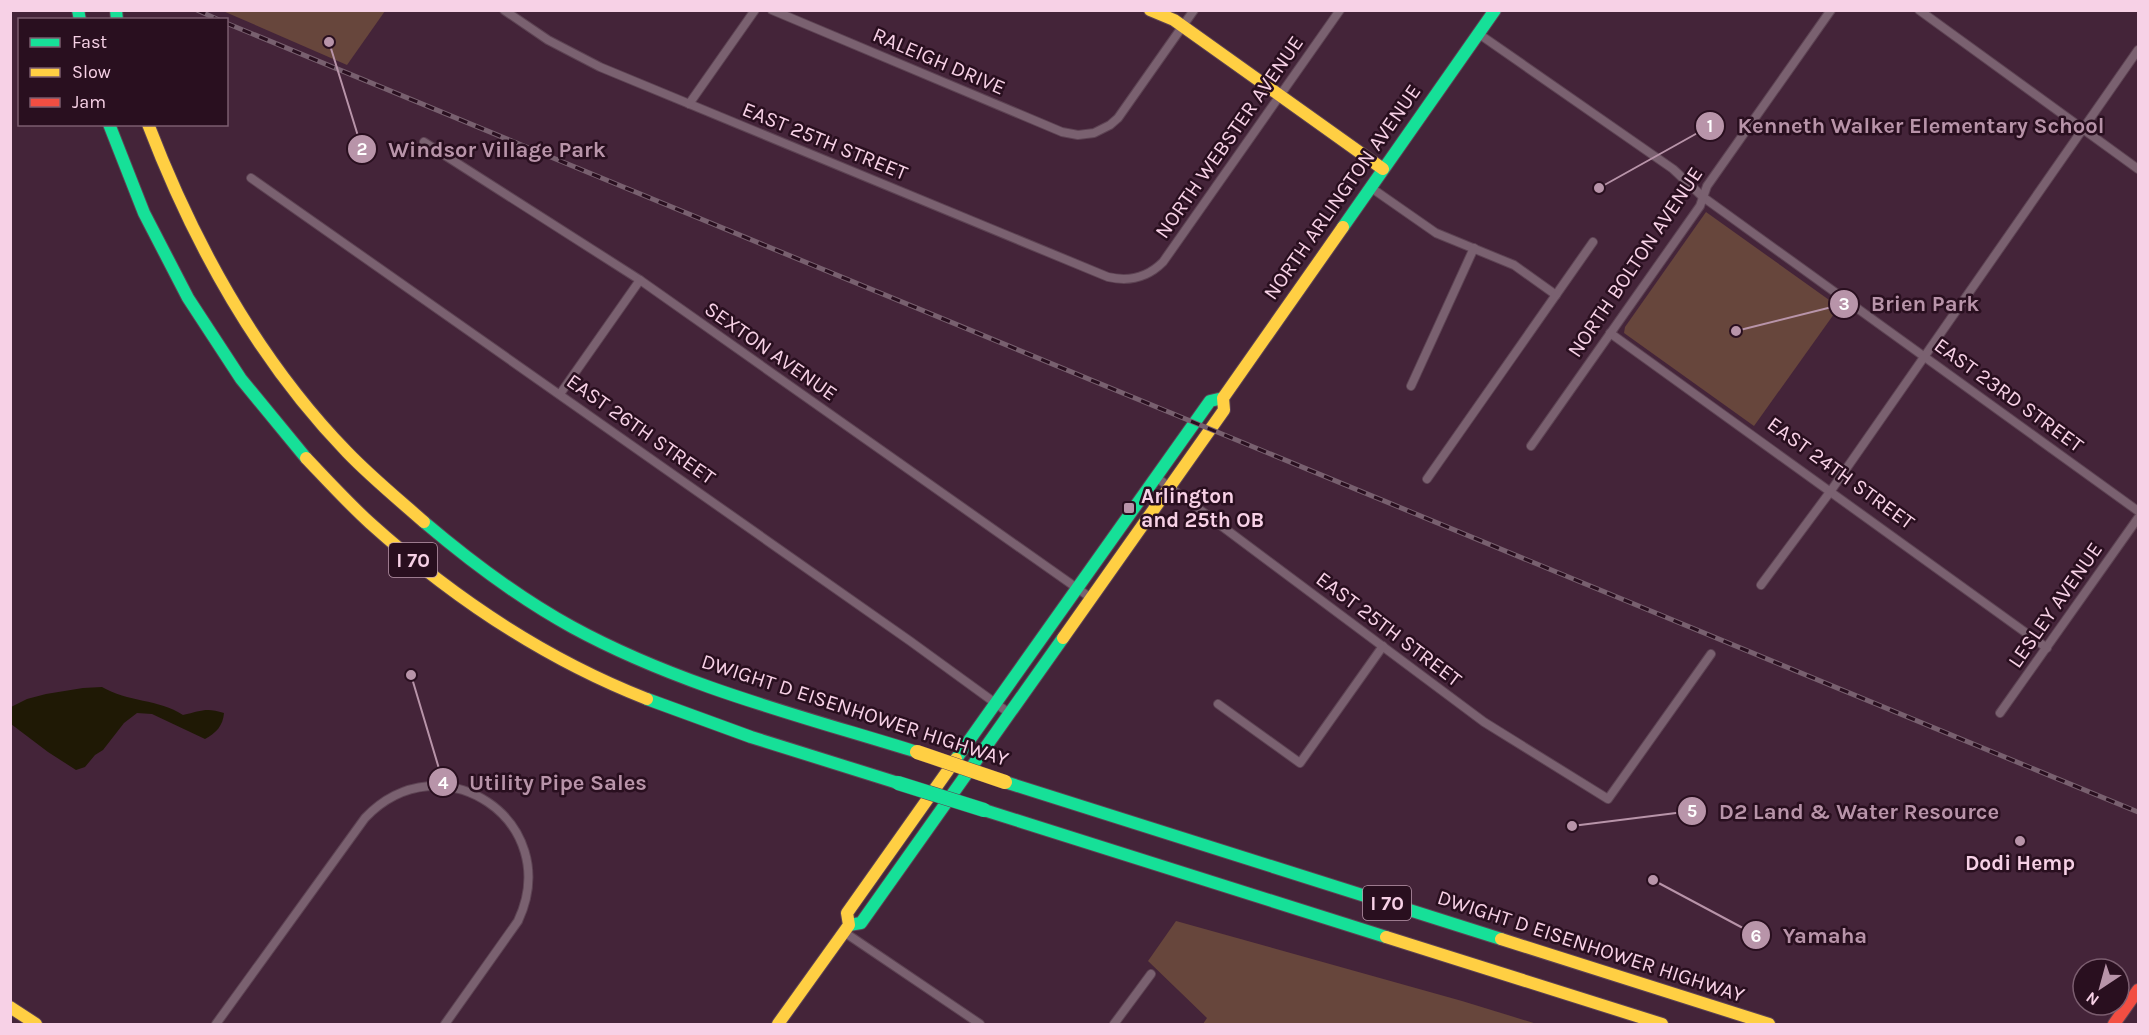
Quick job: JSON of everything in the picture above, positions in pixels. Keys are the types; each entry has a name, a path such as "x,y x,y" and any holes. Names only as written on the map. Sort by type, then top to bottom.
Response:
{"main road":[{"path":"1150,10 1183,27 1383,169"},
{"name":"NORTH ARLINGTON AVENUE","path":"846,929 861,923 1170,487 1224,410 1223,398 1495,10"},
{"name":"I 70","path":"110,126 122,161 158,240 188,297 226,356 267,413 344,498 401,550 445,585 516,633 606,682 693,718 1662,1024"},
{"name":"DWIGHT D EISENHOWER HIGHWAY","path":"149,126 172,186 194,233 246,324 323,426 372,476 464,556 517,594 574,628 637,658 712,687 1769,1024"},
{"name":"NORTH ARLINGTON AVENUE","path":"778,1024 846,929 847,913 1210,401 1223,398"},
{"path":"2114,1024 2139,990"},
{"path":"10,1007 36,1024"}],"street":[{"name":"EAST 25TH STREET","path":"504,10 548,40 588,62 1108,278 1123,280 1142,277"},
{"path":"689,104 756,10"},
{"name":"RALEIGH DRIVE","path":"772,10 1062,132 1078,135 1094,133 1118,118 1183,27"},
{"path":"1183,27 1194,10"},
{"name":"NORTH WEBSTER AVENUE","path":"1142,277 1158,267 1167,257 1340,10"},
{"name":"NORTH BOLTON AVENUE","path":"1531,446 1700,206 1707,186 1831,10"},
{"path":"1919,10 2139,169"},
{"name":"EAST 23RD STREET","path":"1479,34 1673,169 1703,197 2139,511"},
{"path":"1761,585 1830,492 2139,50"},
{"name":"SEXTON AVENUE","path":"424,142 640,280 1091,598"},
{"name":"EAST 26TH STREET","path":"250,178 560,394 1009,713"},
{"path":"1370,188 1426,228 1514,265 1556,295"},
{"path":"1427,479 1593,242"},
{"path":"1411,386 1474,249"},
{"path":"560,394 640,280"},
{"name":"EAST 24TH STREET","path":"1610,333 2047,648"},
{"name":"EAST 25TH STREET","path":"1156,477 1484,722 1608,799 1711,654"},
{"name":"LESLEY AVENUE","path":"2001,713 2139,518"},
{"path":"1218,704 1300,763 1383,646"},
{"path":"216,1024 363,821 377,807 404,791 438,785 467,790 495,807 517,833 526,857 528,891 514,929 445,1024"},
{"path":"846,929 980,1024"},
{"path":"1114,1024 1151,974"}],"shaded area":[{"path":"223,11 385,11 347,65"},
{"path":"1706,212 1839,307 1754,426 1624,333 1625,327"},
{"path":"102,687 112,692 164,706 183,715 204,710 224,713 222,722 218,729 205,739 152,714 137,713 124,723 103,750 95,755 85,767 76,770 11,724 11,707 27,699 83,688"},
{"path":"1176,921 1537,1024 1203,1024 1207,1018 1148,961"}],"railway":[{"path":"197,10 215,18"},
{"path":"228,24 2138,812"}],"traffic: fast":[{"path":"78,10 80,18"},
{"path":"116,10 117,18"},
{"path":"1343,227 1495,10"},
{"path":"110,126 144,213 188,298 241,379 306,458"},
{"path":"956,759 1210,401 1223,398"},
{"path":"424,522 477,565 514,591 552,616 613,648 698,683 917,752"},
{"path":"849,925 861,923 1063,638"},
{"path":"647,699 751,737 898,783"},
{"path":"1005,782 1501,939"},
{"path":"898,783 984,810"},
{"path":"984,810 1386,937"}],"traffic: slow":[{"path":"1150,10 1174,20 1383,169"},
{"path":"149,126 166,169 207,256 231,298 284,378 347,452 424,522"},
{"path":"1063,638 1224,410 1223,398 1343,227"},
{"path":"306,458 370,523 433,576 466,600 572,665 647,699"},
{"path":"917,752 1005,782"},
{"path":"778,1024 849,925 847,913 956,759"},
{"path":"1386,937 1662,1024"},
{"path":"1501,939 1769,1024"},
{"path":"10,1007 36,1024"}],"traffic: jam":[{"path":"2114,1024 2138,990"}],"place":[{"name":"Windsor Village Park","path":"329,42"},
{"name":"Kenneth Walker Elementary School","path":"1599,188"},
{"name":"Brien Park","path":"1736,331"},
{"name":"Arlington and 25th OB","path":"1129,508"},
{"name":"Utility Pipe Sales","path":"411,675"},
{"name":"D2 Land & Water Resource","path":"1572,826"},
{"name":"Dodi Hemp","path":"2020,841"},
{"name":"Yamaha","path":"1653,880"}]}
